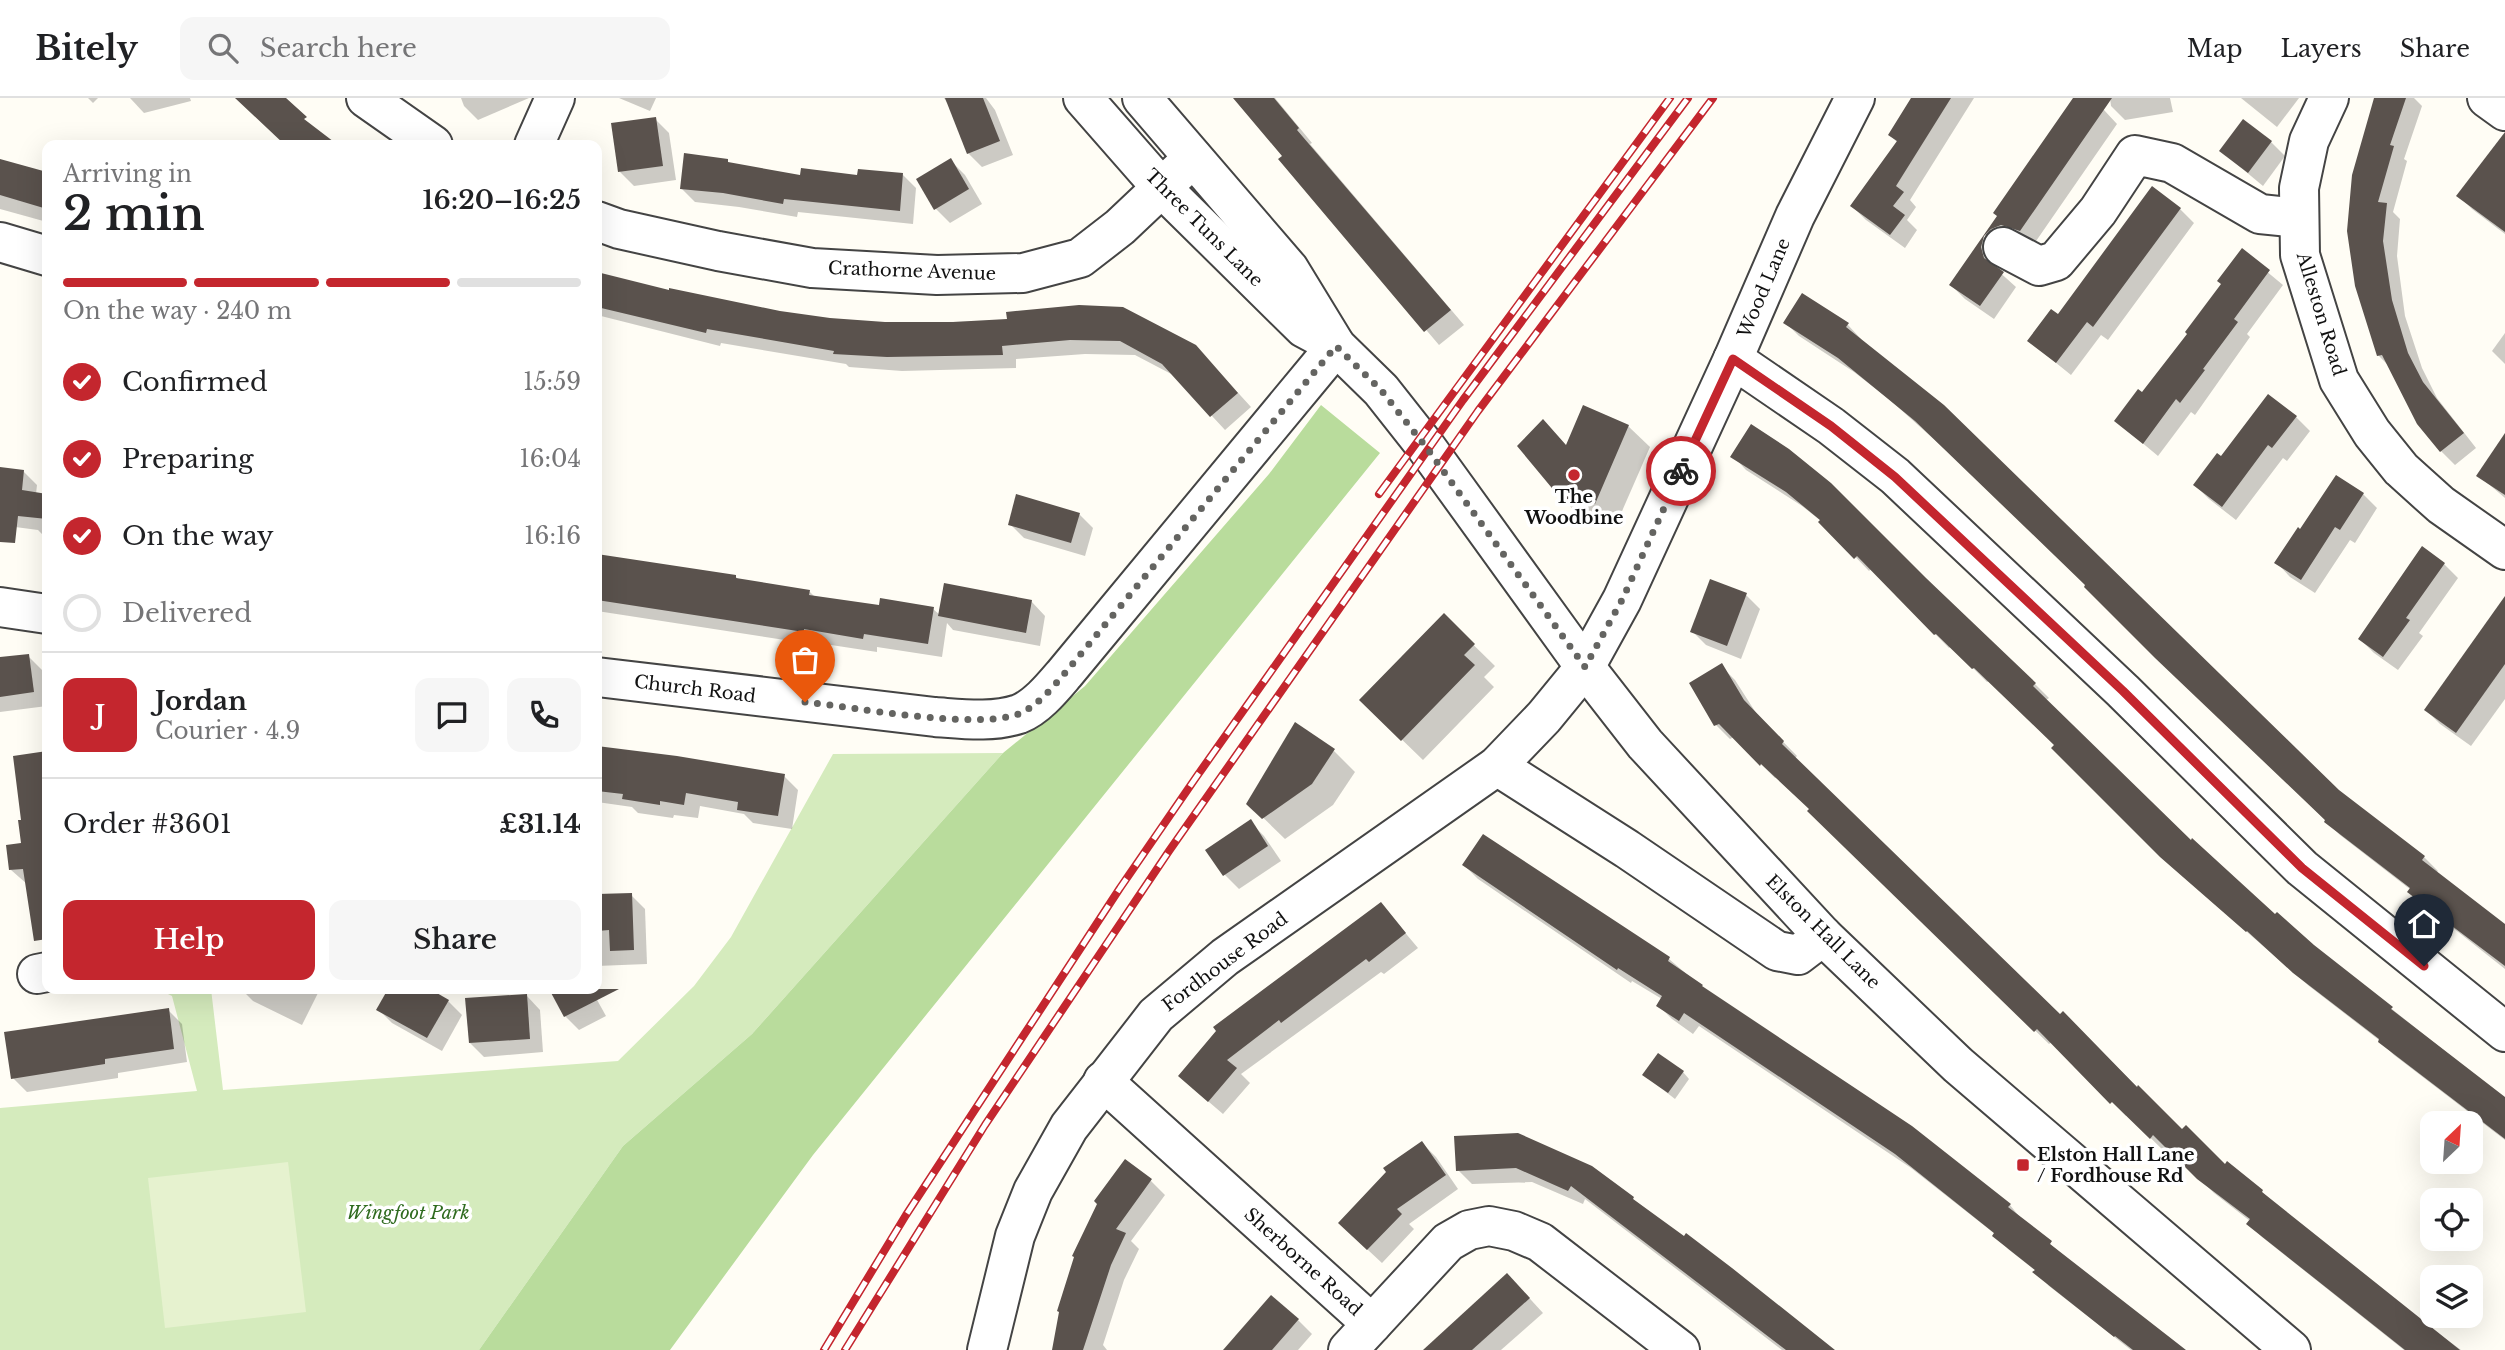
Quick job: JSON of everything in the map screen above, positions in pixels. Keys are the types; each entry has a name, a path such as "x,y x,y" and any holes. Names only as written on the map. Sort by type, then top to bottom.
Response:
{"street":[{"path":"366,98 426,140"},
{"path":"536,140 555,98"},
{"name":"Three Tuns Lane","path":"1083,98 1161,187 1304,328 1336,346"},
{"name":"Three Tuns Lane","path":"1142,98 1289,269 1336,346 1381,390 1426,447"},
{"name":"Wood Lane","path":"1585,667 1622,600 1733,359 1795,216 1855,98"},
{"name":"Alleston Road","path":"2329,98 2309,141 2299,188 2300,255 2339,380 2372,433 2401,469 2441,505 2505,550"},
{"path":"2487,98 2505,111"},
{"path":"2003,247 2039,266 2056,261 2098,211 2136,155 2172,163 2260,214 2300,218"},
{"name":"Crathorne Avenue","path":"602,223 718,251 812,268 937,275 1023,273 1080,258 1120,227 1194,158"},
{"path":"0,242 42,255"},
{"name":"Church Road","path":"602,678 935,717 990,720 1021,713 1048,693 1336,346"},
{"path":"1733,359 1831,426 1895,477 2123,691 2302,868 2505,1032"},
{"name":"Elston Hall Lane","path":"1426,447 1644,744 1824,936 1958,1065 2291,1350"},
{"path":"0,607 42,613"},
{"name":"Fordhouse Road","path":"987,1350 1015,1236 1033,1191 1069,1127 1156,1015 1226,957 1497,766 1544,717 1585,667"},
{"path":"1497,766 1627,849 1777,951 1798,955 1824,936"},
{"name":"Sherborne Road","path":"1103,1081 1360,1337 1448,1242 1469,1230 1489,1226 1514,1231 1540,1242 1679,1350"}],"green space":[{"path":"1321,405 1380,453 813,1155 670,1350 479,1350 623,1146 752,1034 1003,753 1085,686 1269,474"},
{"name":"Wingfoot Park","path":"1003,753 752,1034 623,1146 479,1350 0,1350 0,1108 197,1091 172,996 168,994 212,994 223,1090 618,1061 694,986 731,937 833,754"},
{"path":"288,1162 306,1312 165,1328 148,1178"}],"building":[{"path":"235,98 286,98 307,117 304,119 331,140 280,140"},
{"path":"945,98 983,98 1000,141 967,154"},
{"path":"1233,98 1274,98 1299,128 1297,130 1451,310 1424,332 1278,159 1282,156"},
{"path":"1911,98 1951,98 1896,186 1904,192 1893,206 1905,215 1890,235 1850,206 1897,141 1888,135"},
{"path":"2073,98 2112,98 2020,231 2001,225 1984,236 1981,247 1984,258 2004,272 1980,306 1949,285 1997,216 1993,213"},
{"path":"2374,98 2406,98 2390,145 2394,146 2378,202 2387,203 2383,241 2392,300 2408,353 2423,382 2464,433 2440,452 2417,424 2382,355 2377,356 2355,286 2347,231 2352,175"},
{"path":"656,117 663,166 618,172 611,123"},
{"path":"2243,119 2272,141 2248,173 2219,151"},
{"path":"2505,132 2505,232 2456,196"},
{"path":"684,153 728,159 728,162 800,175 801,168 857,175 858,169 903,173 900,211 784,199 783,204 723,193 680,189"},
{"path":"951,158 969,189 934,210 916,179"},
{"path":"0,159 42,171 42,208 0,195"},
{"path":"2152,186 2181,208 2093,327 2087,322 2056,363 2027,341 2051,309 2058,314"},
{"path":"2242,248 2270,270 2234,319 2238,322 2203,369 2205,370 2180,403 2176,399 2143,444 2114,421 2138,389 2142,392 2187,334 2185,332 2221,284 2217,281"},
{"path":"602,273 669,290 780,311 885,322 1007,319 1006,312 1079,305 1123,307 1196,345 1238,393 1210,417 1162,364 1120,341 1070,340 1002,346 1003,355 887,357 833,354 834,351 707,329 706,333 602,308"},
{"path":"1802,293 1849,323 1846,327 1944,405 2339,790 2425,856 2422,860 2505,924 2505,966 2407,892 2410,888 2324,822 2325,820 2155,658 2084,587 2085,585 1915,421 1838,358 1783,323"},
{"path":"2268,394 2297,416 2272,448 2268,445 2222,507 2193,485 2217,453 2221,456"},
{"name":"The Woodbine","path":"1583,405 1629,425 1595,504 1566,505 1517,446 1543,419 1566,445"},
{"path":"1751,424 1789,449 1831,483 2036,683 2033,686 2191,840 2192,838 2275,914 2277,912 2393,1007 2391,1009 2505,1097 2505,1139 2483,1122 2483,1111 2468,1111 2378,1042 2379,1039 2293,973 2160,857 2051,748 2054,745 1974,668 1934,635 1857,556 1854,559 1818,522 1820,520 1786,492 1730,457"},
{"path":"2505,433 2505,495 2476,476"},
{"path":"0,467 24,470 22,490 42,493 42,518 18,516 15,543 0,542"},
{"path":"2336,475 2364,493 2340,530 2335,527 2301,580 2274,563"},
{"path":"1016,494 1080,513 1071,543 1008,525"},
{"path":"2422,546 2445,563 2406,618 2410,620 2383,657 2358,639"},
{"path":"602,555 736,575 736,578 810,590 809,595 879,605 880,598 934,607 928,644 864,634 863,639 804,629 804,632 602,601"},
{"path":"1710,579 1747,593 1727,646 1690,632"},
{"path":"944,583 1032,600 1026,633 938,616"},
{"path":"2505,596 2505,664 2456,733 2424,710"},
{"path":"1444,613 1475,644 1464,655 1475,665 1401,741 1359,700"},
{"path":"29,654 34,692 0,697 0,657"},
{"path":"1722,663 1744,700 1784,741 1782,744 2060,1014 2063,1011 2182,1129 2186,1125 2225,1164 2227,1161 2420,1318 2420,1328 2432,1328 2460,1350 2405,1350 2246,1224 2250,1219 2197,1179 2153,1135 2150,1139 2112,1102 2110,1104 2037,1029 2034,1032 1807,811 1809,809 1761,764 1760,766 1719,724 1714,726 1689,683"},
{"path":"1295,722 1335,749 1312,784 1262,819 1246,804"},
{"path":"602,747 785,774 778,816 737,810 738,802 686,793 684,805 660,801 660,805 622,799 623,794 602,792"},
{"path":"42,752 42,940 34,941 23,869 9,870 6,845 21,843 18,820 21,820 13,756"},
{"path":"1251,819 1268,846 1223,876 1205,850"},
{"path":"1483,834 1670,957 1668,961 1702,986 1912,1126 2011,1204 2008,1207 2052,1241 2050,1244 2186,1350 2133,1350 2032,1272 2035,1270 1992,1236 1994,1233 1895,1154 1684,1013 1679,1021 1656,1006 1662,996 1618,968 1617,970 1462,865"},
{"path":"632,893 634,950 610,951 609,930 602,931 602,894"},
{"path":"1381,902 1406,933 1369,962 1366,959 1281,1023 1279,1020 1227,1060 1237,1068 1208,1102 1178,1076 1216,1031 1213,1027"},
{"path":"602,989 619,989 564,1017 552,994 602,994"},
{"path":"385,994 439,994 449,1000 427,1038 376,1010"},
{"path":"527,994 530,1039 469,1043 465,998"},
{"path":"169,1008 174,1049 105,1059 105,1064 11,1079 4,1032"},
{"path":"1658,1053 1684,1071 1668,1093 1642,1075"},
{"path":"1518,1133 1592,1166 1684,1236 1686,1233 1835,1350 1786,1350 1571,1186 1568,1191 1516,1168 1456,1171 1454,1136"},
{"path":"1422,1141 1446,1175 1397,1209 1402,1214 1367,1250 1338,1223 1386,1172 1383,1168"},
{"path":"1125,1159 1152,1179 1116,1229 1126,1233 1111,1265 1083,1350 1052,1350 1059,1312 1057,1311 1074,1257 1072,1256 1097,1204 1094,1201"},
{"path":"1507,1273 1530,1298 1472,1350 1423,1350"},
{"path":"1271,1295 1299,1319 1272,1350 1223,1350"}],"railway":[{"path":"1379,494 1670,98"},
{"path":"824,1350 906,1215 1120,888 1197,776 1463,400 1688,98"},
{"path":"845,1350 985,1125 1169,851 1478,411 1713,98"}],"way so far":[{"path":"805,702 935,717 990,720 1021,713 1048,693 1336,346 1381,390 1426,447 1585,667 1622,600 1681,471"}],"place":[{"name":"The Woodbine","path":"1574,475"},
{"name":"Elston Hall Lane / Fordhouse Rd","path":"2023,1165"}],"route":[{"path":"1681,471 1733,359 1831,426 1895,477 2123,691 2302,868 2424,966"}]}
